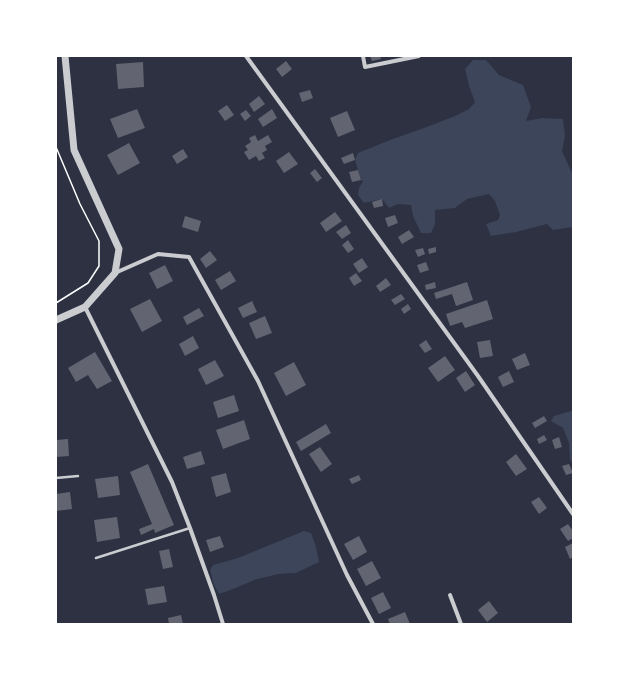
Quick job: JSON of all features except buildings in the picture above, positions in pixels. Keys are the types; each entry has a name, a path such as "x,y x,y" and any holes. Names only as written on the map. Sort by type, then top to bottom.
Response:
{"street":[{"path":"65,56 74,150 119,249 115,273"},
{"path":"246,56 473,370 573,514"},
{"path":"363,56 365,67 419,56"},
{"path":"56,320 85,307 115,273 158,254 189,257 258,381 347,575 373,624"},
{"path":"85,307 172,482 190,528 223,624"},
{"path":"450,595 461,624"}],"lane":[{"path":"56,478 78,476"},
{"path":"96,558 190,528"}],"path":[{"path":"56,147 80,204 99,241 99,266 88,283 56,303"}],"shaded area":[{"path":"473,60 486,60 499,75 523,85 531,107 526,121 542,118 563,119 565,136 562,151 573,175 573,227 553,230 547,224 516,232 491,236 486,224 498,220 500,215 495,201 489,194 467,199 455,208 435,210 435,224 431,233 421,233 413,216 411,205 398,204 389,208 382,199 364,203 358,195 359,188 363,181 361,180 355,160 358,153 455,116 469,109 475,102 465,69"},
{"path":"573,411 573,465 570,459 569,443 563,428 551,421 554,416"},
{"path":"304,531 311,533 319,562 296,573 279,574 257,579 219,594 214,585 210,570 213,565 238,558"}]}
